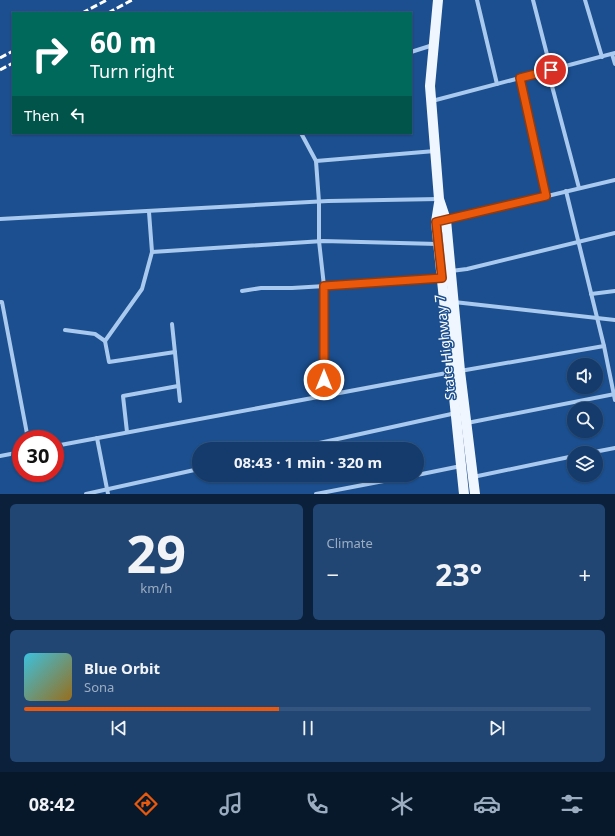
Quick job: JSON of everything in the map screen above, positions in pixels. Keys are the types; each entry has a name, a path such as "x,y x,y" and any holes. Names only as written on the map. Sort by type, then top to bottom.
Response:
{"main road":[{"name":"State Highway 7","path":"438,0 430,86 443,243 442,278 456,371 467,423 475,494"},
{"name":"State Highway 7","path":"443,243 451,271 454,302 456,413 464,494"}],"street":[{"path":"477,0 497,84"},
{"path":"533,0 579,188"},
{"path":"585,0 602,57"},
{"path":"412,52 434,44"},
{"path":"431,101 614,54 615,64"},
{"path":"520,78 546,196"},
{"path":"302,134 316,161 320,202 319,241 324,286 324,396"},
{"path":"316,161 435,151"},
{"path":"441,221 615,180"},
{"path":"566,191 577,242 604,346 615,400"},
{"path":"0,219 320,202 439,199"},
{"path":"149,212 152,252 142,289 106,341 109,362 174,352"},
{"path":"451,271 467,269 615,233"},
{"path":"152,252 319,241 443,243"},
{"path":"242,291 261,288 292,288 442,278"},
{"path":"591,294 615,291"},
{"path":"0,302 2,302 26,430"},
{"path":"454,302 615,320"},
{"path":"172,324 180,401"},
{"path":"65,330 95,334 106,341"},
{"path":"64,444 456,371 604,346"},
{"path":"127,432 123,396 178,386"},
{"path":"467,423 615,394"},
{"path":"324,442 456,413"},
{"path":"97,438 107,492"},
{"path":"603,450 615,448"},
{"path":"0,456 12,454"},
{"path":"473,477 567,457"},
{"path":"424,473 462,466"},
{"path":"86,494 107,492 192,471"},
{"path":"316,494 379,482"}],"railway":[{"path":"84,12 107,0"},
{"path":"110,12 132,0"},
{"path":"0,58 12,52"},
{"path":"0,70 12,64"}],"route":[{"path":"324,380 324,286 442,278 436,222 546,196 520,78 551,70"}]}
